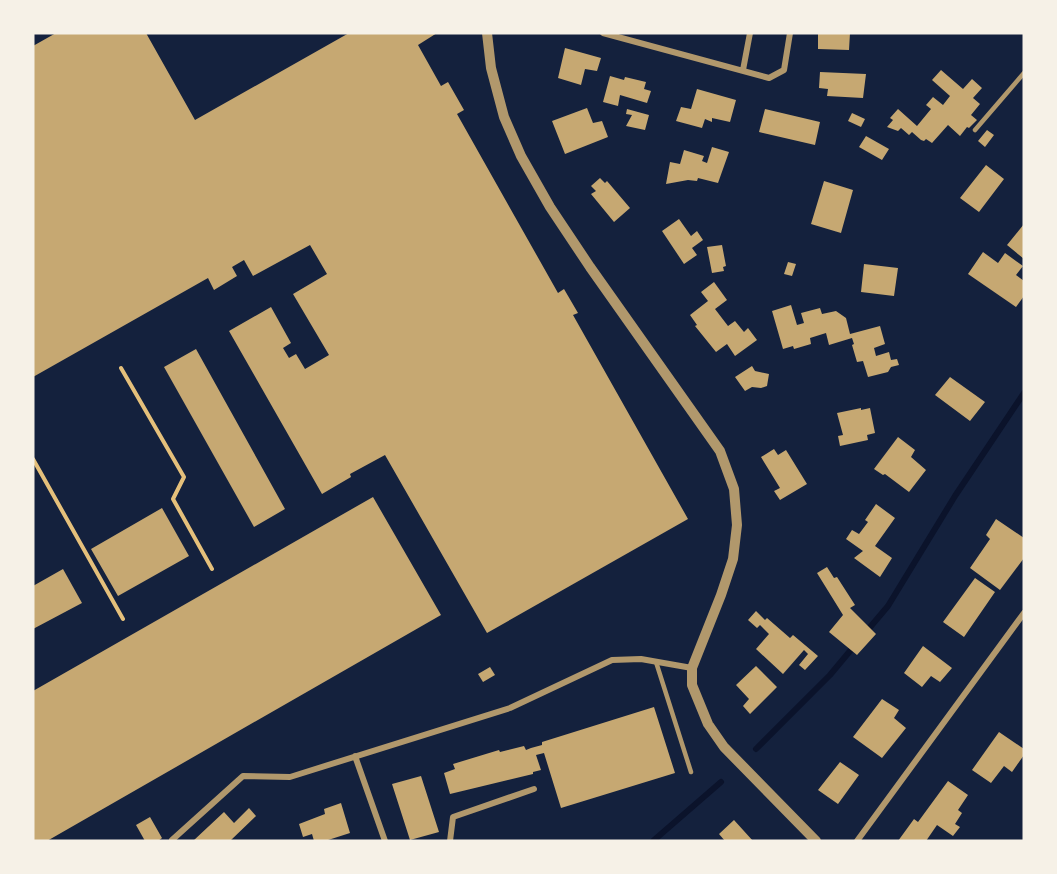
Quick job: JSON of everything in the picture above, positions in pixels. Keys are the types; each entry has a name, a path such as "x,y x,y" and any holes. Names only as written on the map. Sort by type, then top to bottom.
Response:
{"street":[{"path":"487,33 491,68 502,107 521,156 550,207 590,267 720,451 734,489 737,525 733,559 692,668 692,685 708,724 724,747 816,841"},
{"path":"603,33 769,78 784,70 790,33"},
{"path":"743,70 750,33"},
{"path":"857,841 1024,613"},
{"path":"172,840 243,776 290,777 510,708 612,660 640,659 692,668"},
{"path":"355,756 385,841"},
{"path":"450,841 453,817 534,789"}],"lane":[{"path":"975,130 1024,73"},
{"path":"656,662 691,772"}],"path":[{"path":"121,368 184,477 173,499 212,569"},
{"path":"33,459 123,619"}],"building":[{"path":"56,33 146,33 195,120 349,33 437,33 418,45 441,86 448,82 464,110 457,114 558,293 564,289 578,313 573,315 688,519 487,633 385,455 350,474 351,477 322,494 229,331 271,307 291,343 283,348 289,358 296,354 305,369 329,355 293,294 327,274 310,245 253,276 244,260 232,267 237,276 214,290 208,278 33,377 33,46"},
{"path":"818,33 850,33 849,50 818,49"},
{"path":"565,48 601,58 597,71 585,69 581,85 558,78"},
{"path":"941,70 963,89 972,79 982,88 973,98 980,104 971,115 977,120 960,136 948,125 932,143 926,139 921,140 912,132 909,135 901,128 898,131 887,127 893,120 890,118 898,109 917,126 931,109 926,105 933,97 943,105 950,96 932,80"},
{"path":"820,72 866,74 863,98 827,96 828,89 819,88"},
{"path":"610,76 646,82 644,89 651,91 647,103 620,95 618,106 603,102"},
{"path":"697,89 736,100 730,122 712,118 712,122 705,119 702,128 676,121 681,107 691,109"},
{"path":"587,108 593,123 602,121 608,137 565,154 552,121"},
{"path":"627,109 649,115 645,130 626,126 632,115 626,114"},
{"path":"765,109 820,122 815,145 759,132"},
{"path":"852,113 865,119 861,127 848,121"},
{"path":"987,130 994,135 985,147 978,141"},
{"path":"866,136 889,149 882,160 859,147"},
{"path":"712,147 729,152 718,183 698,178 697,181 688,180 666,184 670,162 680,164 684,150 704,156 702,161 707,163"},
{"path":"986,165 1004,179 979,212 960,198"},
{"path":"600,178 605,183 607,181 630,208 614,222 591,194 596,191 591,186"},
{"path":"824,181 853,190 841,233 811,224"},
{"path":"679,219 691,236 697,231 703,240 692,248 697,255 684,264 662,231"},
{"path":"1024,224 1024,259 1007,245"},
{"path":"722,245 726,266 723,267 724,271 712,273 707,247"},
{"path":"983,252 998,263 1005,253 1023,266 1016,275 1024,281 1024,296 1016,307 968,274"},
{"path":"788,262 796,264 792,276 784,274"},
{"path":"864,264 898,268 894,296 861,292"},
{"path":"714,282 727,300 715,309 728,326 735,321 744,332 748,328 757,340 735,356 727,344 716,352 695,326 697,325 690,315 708,301 701,292"},
{"path":"791,305 797,325 804,323 801,313 820,308 822,314 836,311 846,318 850,334 880,326 885,344 874,348 876,356 889,352 891,360 897,359 899,365 891,367 888,372 868,377 863,361 857,362 852,338 829,345 826,333 810,338 811,344 794,349 793,346 783,349 772,311"},
{"path":"196,349 285,509 254,527 164,367"},
{"path":"752,366 755,371 769,374 767,386 752,387 745,391 735,377"},
{"path":"950,377 985,402 970,421 935,395"},
{"path":"861,408 861,410 870,408 875,433 867,435 868,440 840,446 838,436 843,435 837,413"},
{"path":"898,437 915,450 911,457 926,470 909,492 885,474 874,469"},
{"path":"774,449 778,455 786,450 807,484 780,500 774,491 780,488 761,457"},
{"path":"373,497 441,615 47,841 33,841 33,691"},
{"path":"876,504 895,518 875,546 892,558 880,577 854,558 863,551 846,539 852,530 859,534 868,522 865,520"},
{"path":"162,508 189,556 118,596 91,549"},
{"path":"996,519 1024,538 1024,558 1000,590 970,568 990,539 986,535"},
{"path":"827,567 834,578 837,577 855,605 850,608 876,634 857,655 829,632 843,615 817,573"},
{"path":"63,569 82,603 33,629 33,586"},
{"path":"975,578 995,592 964,637 943,622"},
{"path":"756,611 790,638 793,635 818,656 805,670 799,665 808,654 804,650 783,674 756,649 769,634 760,625 757,628 748,620"},
{"path":"923,646 952,668 940,682 931,676 922,687 904,673"},
{"path":"756,666 777,687 750,714 743,706 749,699 736,685"},
{"path":"490,667 495,675 483,682 478,674"},
{"path":"882,699 899,710 894,718 906,728 882,758 853,737"},
{"path":"654,707 675,773 561,808 544,753 536,755 541,770 533,774 450,794 444,773 455,769 453,764 499,750 500,752 524,746 526,750 542,745 542,742"},
{"path":"999,732 1024,749 1024,755 1012,772 1004,766 991,783 972,770"},
{"path":"840,762 859,775 838,804 818,790"},
{"path":"421,776 439,832 410,840 392,784"},
{"path":"948,781 968,795 958,810 962,813 955,824 960,827 953,836 937,825 926,841 898,841 914,819 918,822"},
{"path":"341,803 350,833 325,841 314,841 312,834 303,837 299,824 325,814 324,809"},
{"path":"249,808 256,816 230,841 193,841 224,812 234,823"},
{"path":"150,817 162,838 158,841 145,841 136,825"},
{"path":"734,820 753,841 725,841 719,834"}],"waterway":[{"path":"866,632 888,606 955,496 1024,393"},
{"path":"756,749 830,675 855,645"},
{"path":"653,841 721,782"}]}
